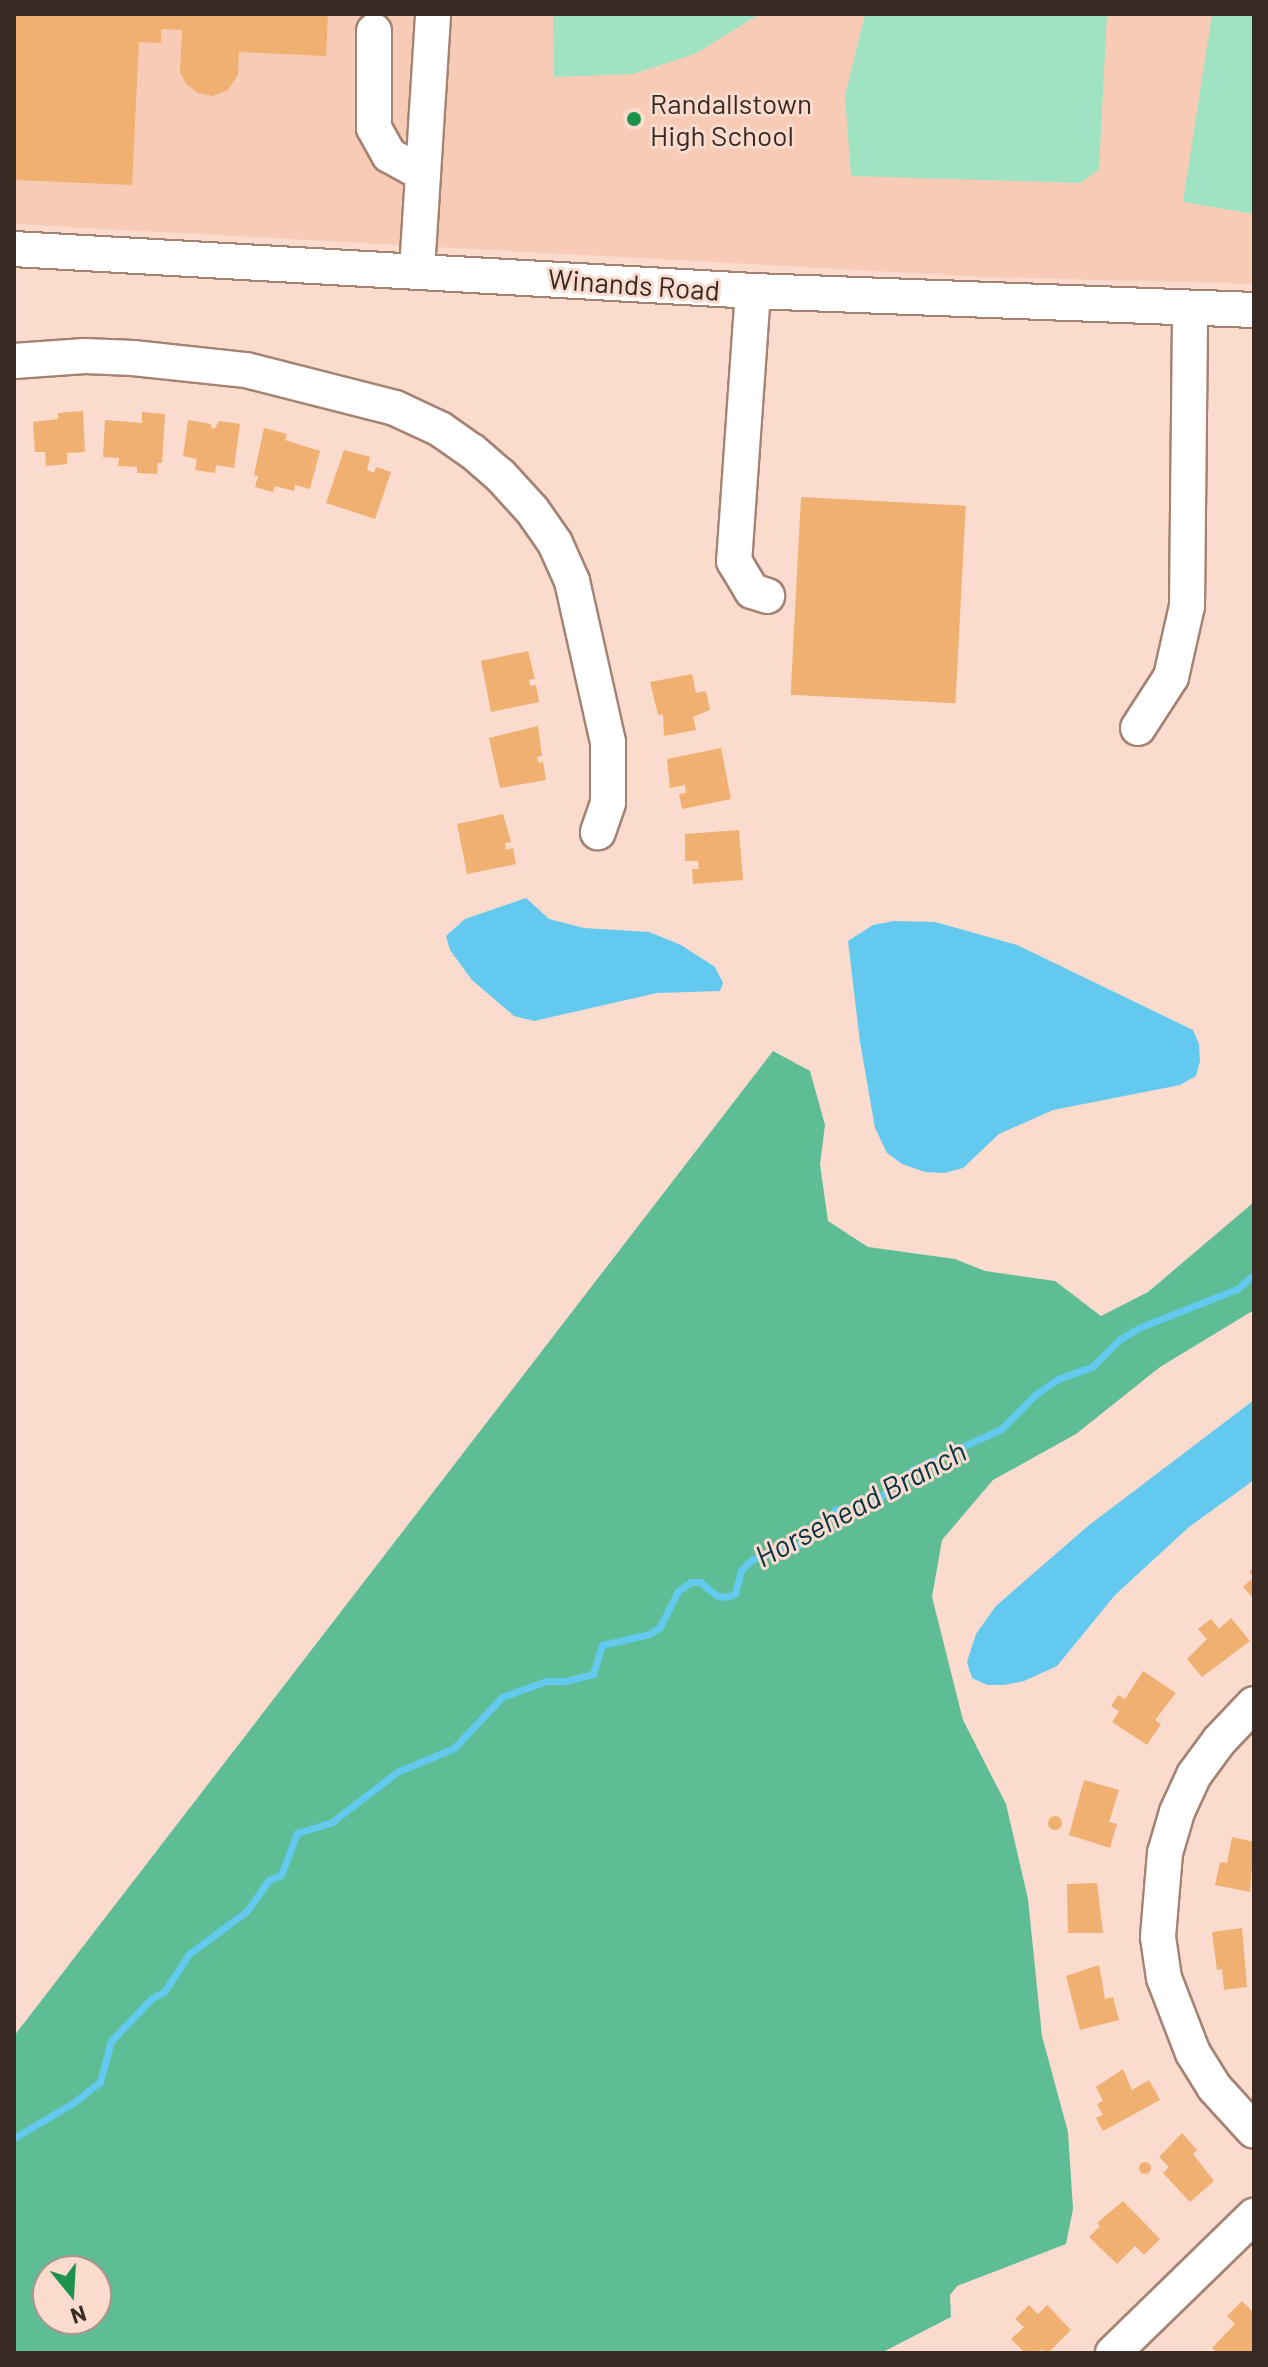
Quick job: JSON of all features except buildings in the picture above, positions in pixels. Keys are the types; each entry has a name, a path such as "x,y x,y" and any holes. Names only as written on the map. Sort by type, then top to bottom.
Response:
{"street":[{"path":"417,270 433,14"},
{"path":"374,31 374,128 389,155 423,174"},
{"name":"Winands Road","path":"14,249 753,291 1190,310 1254,310"},
{"path":"753,291 734,561 752,591 767,596"},
{"path":"1138,728 1171,677 1187,606 1190,310"},
{"path":"14,361 85,356 246,370 395,408 440,429 472,451 532,510 555,543 572,581 608,742 608,803 598,832"},
{"path":"1254,1704 1219,1741 1194,1775 1177,1812 1163,1866 1158,1937 1164,1978 1193,2053 1214,2087 1254,2131"},
{"path":"1113,2353 1254,2216"}],"shaded area":[{"name":"Randallstown High School","path":"14,14 1254,14 1254,284 987,277 14,224"}],"green space":[{"path":"553,14 760,14 695,54 633,74 554,77"},
{"path":"865,14 1107,14 1099,169 1081,183 851,176 845,96"},
{"path":"1212,14 1254,14 1254,214 1183,202"},
{"path":"773,1051 810,1071 825,1125 820,1164 828,1221 868,1247 955,1259 985,1271 1055,1281 1101,1316 1148,1292 1254,1202 1254,1310 1160,1367 1076,1434 993,1480 942,1540 932,1597 963,1720 1006,1804 1028,1899 1042,2036 1068,2132 1073,2209 1066,2244 957,2286 950,2295 951,2317 881,2353 14,2353 14,2036"}],"water":[{"path":"526,898 549,919 584,928 649,932 681,945 715,967 723,983 720,991 657,993 534,1021 514,1016 472,980 450,950 446,936 465,919"},
{"path":"894,921 935,922 1017,945 1193,1030 1199,1044 1200,1061 1196,1076 1180,1085 1053,1110 999,1134 963,1168 944,1173 925,1172 902,1164 887,1153 875,1128 860,1042 848,941 873,925"},
{"path":"1254,1400 1254,1480 1189,1527 1115,1595 1057,1666 1024,1681 1004,1685 987,1685 972,1678 967,1662 976,1634 996,1606 1088,1526"}],"waterway":[{"name":"Horsehead Branch","path":"14,2138 73,2103 100,2082 111,2041 152,1998 164,1992 189,1954 247,1911 269,1880 281,1875 297,1833 332,1822 397,1772 454,1748 502,1697 546,1681 565,1681 593,1674 602,1645 649,1634 660,1627 678,1591 691,1582 700,1582 716,1595 724,1597 735,1594 741,1570 753,1559 796,1546 818,1533 835,1510 874,1502 912,1470 1001,1429 1035,1395 1058,1379 1093,1366 1120,1339 1141,1327 1237,1289 1254,1274"}],"place":[{"name":"Randallstown High School","path":"634,119"}]}
